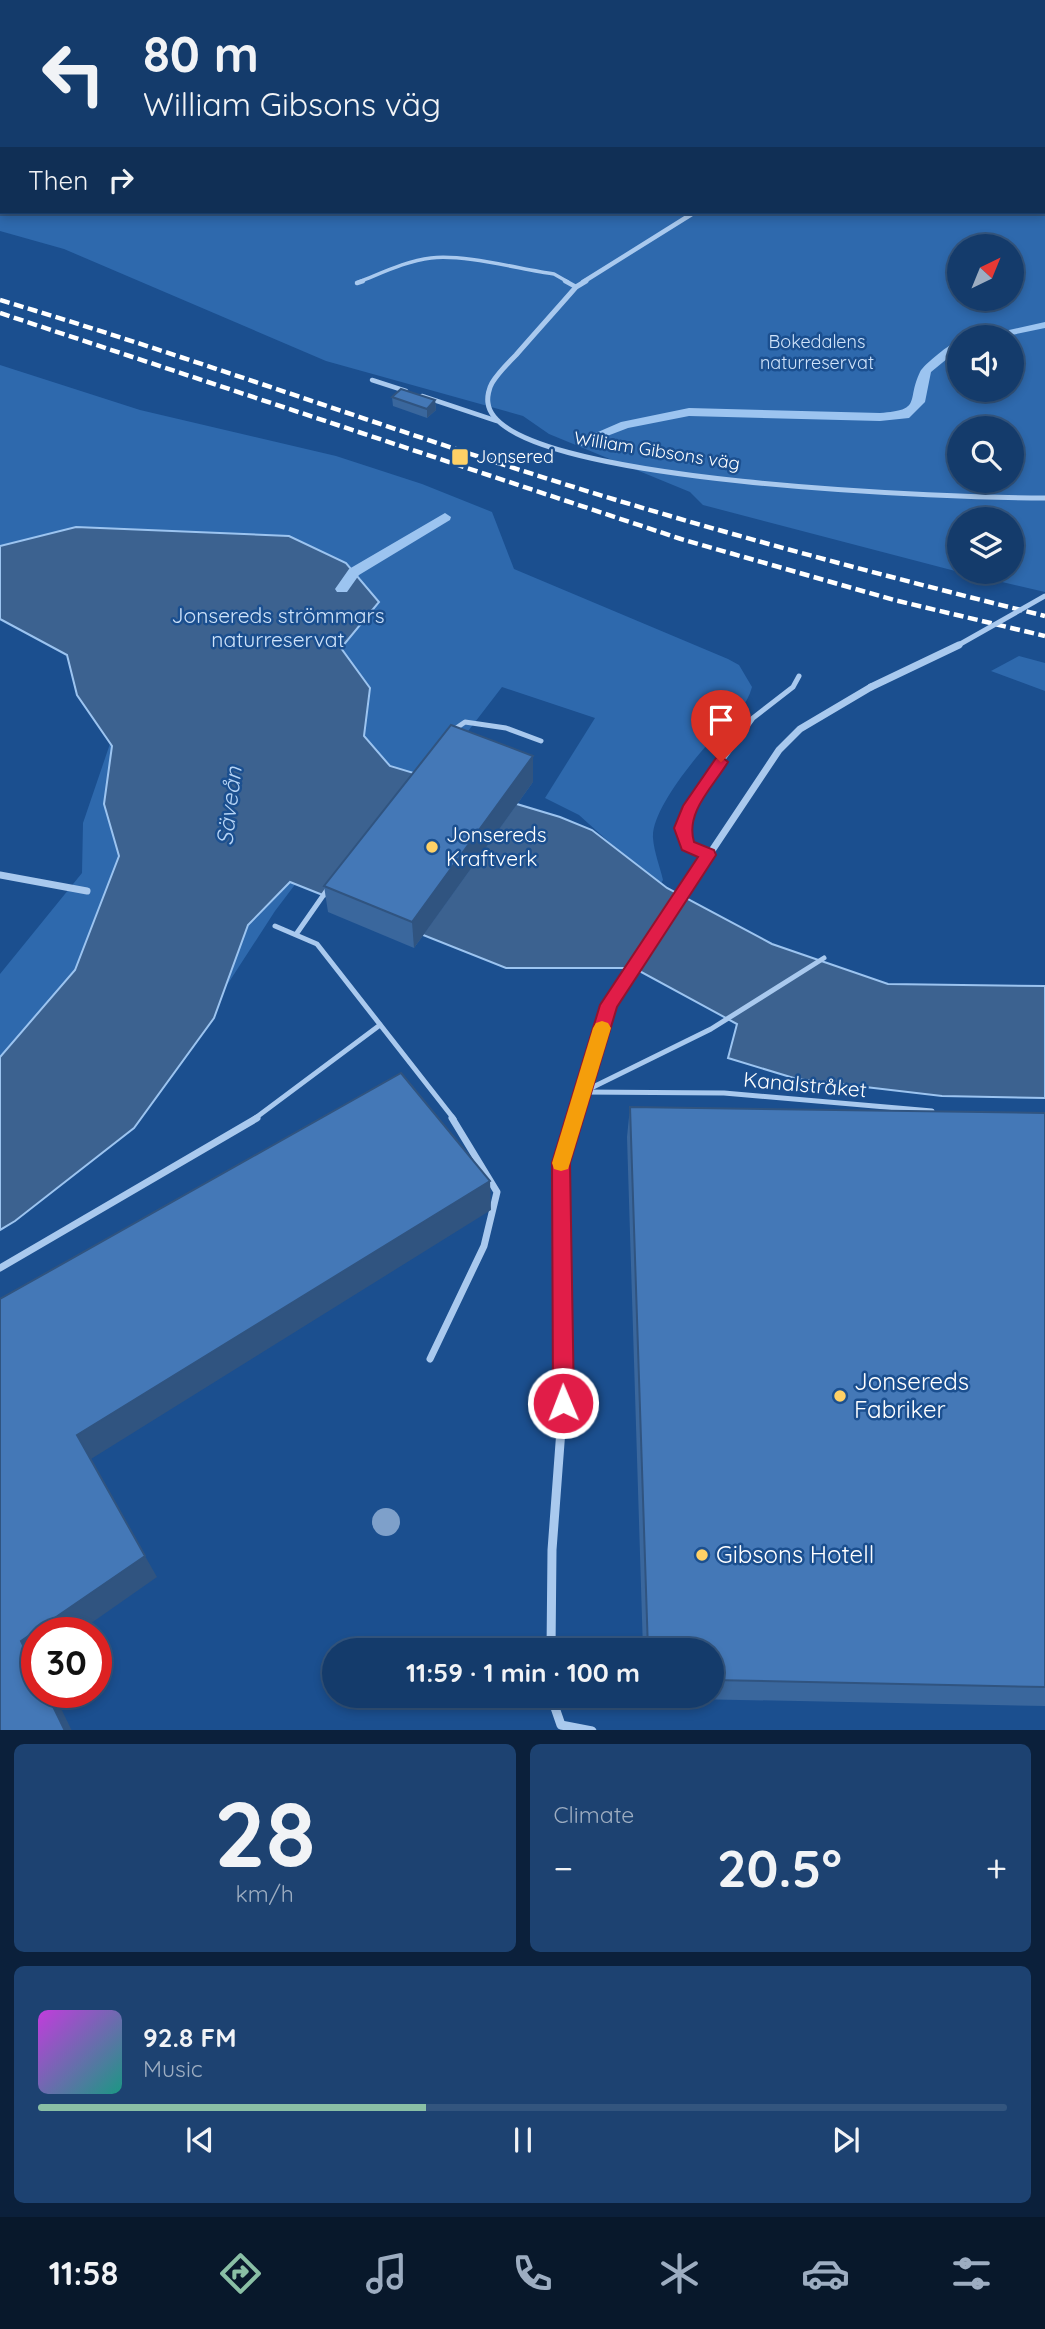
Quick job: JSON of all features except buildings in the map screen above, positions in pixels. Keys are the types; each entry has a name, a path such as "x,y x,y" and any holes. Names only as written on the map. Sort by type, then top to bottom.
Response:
{"street":[{"path":"497,421 487,406 487,393 492,382 576,287 692,214"},
{"name":"William Gibsons väg","path":"497,421 545,447 567,453 704,477 872,492 1045,498"},
{"path":"551,1638 552,1550 563,1403 561,1163 609,1005 779,750 800,729 871,687 982,634 1045,596"},
{"path":"0,875 87,891"},
{"path":"555,1708 561,1725 587,1730"}],"lane":[{"path":"357,284 422,261 456,259 554,274 576,287"},
{"path":"372,380 497,421"},
{"path":"708,855 687,846 682,828 688,810 753,718 793,687 799,676"},
{"path":"445,737 465,722 506,728 541,741"},
{"path":"297,933 328,889"},
{"path":"275,926 297,933 317,944 462,1130 497,1192 484,1246 430,1359"},
{"path":"582,1092 711,1029 824,958"},
{"path":"0,1268 268,1111 380,1025"},
{"name":"Kanalstråket","path":"582,1092 724,1093 943,1112"}],"green space":[{"name":"Bokedalens naturreservat","path":"0,214 1045,214 1045,592 1011,584 1024,584 1024,507 947,507 947,569 703,505 690,492 549,434 523,416 326,361 64,249 0,231"},
{"name":"Jonsereds strömmars naturreservat","path":"0,365 140,410 336,456 422,484 492,512 514,569 728,659 739,665 752,687 743,705 678,781 660,812 654,826 653,838 663,880 659,887 579,815 545,798 595,718 502,687 452,752 334,833 275,911 229,982 148,1075 0,1213 0,974 82,873 83,823 114,732 108,692 0,595"},
{"path":"1019,656 1045,663 1045,691 991,671"}],"water":[{"name":"Säveån","path":"76,527 289,536 346,563 379,602 341,648 370,688 364,736 390,766 560,817 592,830 667,888 772,944 888,984 1045,986 1045,1098 942,1096 797,1079 728,1058 737,1024 634,968 506,968 290,882 248,925 214,1018 134,1128 0,1230 0,1057 75,970 119,856 104,804 112,746 77,695 67,655 0,619 0,546"}],"waterway":[{"path":"1024,329 1045,325"},
{"path":"581,442 625,425 689,412 880,417 905,415 919,402 926,371 947,353"},
{"path":"342,589 354,572 445,517"}],"railway":[{"path":"0,300 590,492 816,557 1045,616"},
{"path":"0,313 681,539 894,600 1045,636"}],"slow traffic":[{"path":"561,1163 602,1028"}],"place":[{"name":"Jonsered","path":"460,457"},
{"name":"Jonsereds Kraftverk","path":"432,847"},
{"name":"Jonsereds Fabriker","path":"840,1396"},
{"name":"Gibsons Hotell","path":"702,1555"}],"route":[{"path":"563,1403 561,1163 609,1005 708,855 687,846 682,828 688,810 721,762"}]}
